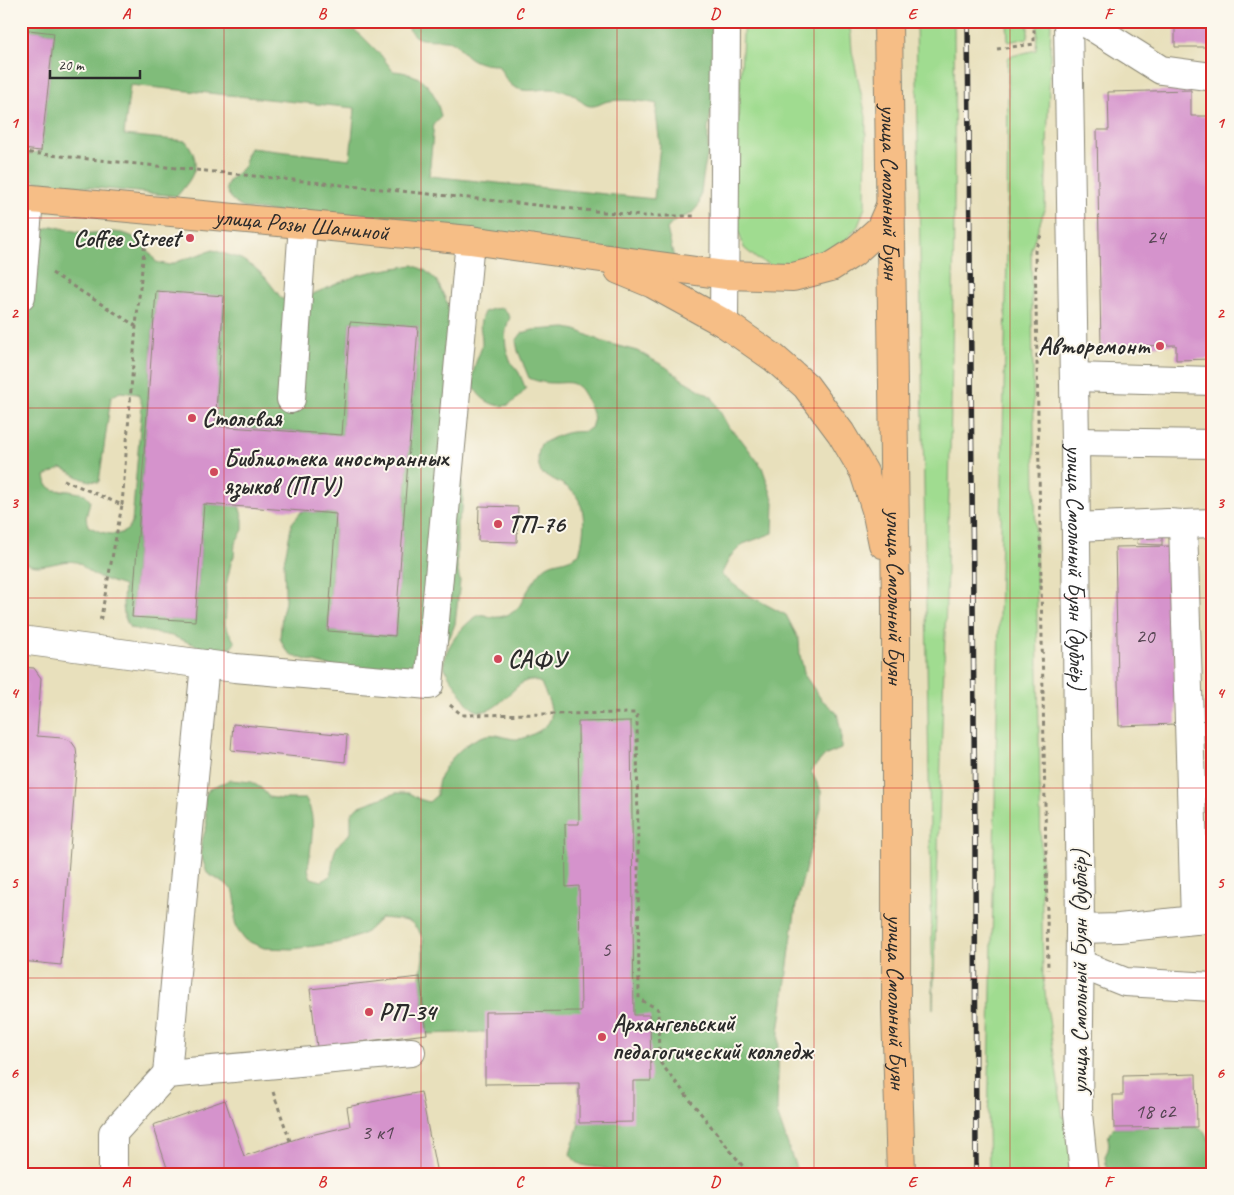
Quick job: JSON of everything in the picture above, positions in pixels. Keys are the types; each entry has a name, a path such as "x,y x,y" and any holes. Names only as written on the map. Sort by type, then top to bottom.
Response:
{"main road":[{"name":"улица Смольный Буян","path":"888,21 896,604 896,1009 901,1174"},
{"name":"улица Розы Шаниной","path":"25,198 470,240 582,255"},
{"path":"582,255 725,275 793,277 831,267 853,253 880,229 890,206"},
{"path":"582,255 653,284 724,323 774,358 806,386 840,433 864,472 876,510 896,604"}],"street":[{"path":"724,323 726,21"},
{"name":"улица Смольный Буян (дублёр)","path":"1068,21 1080,929 1078,1113 1084,1174"},
{"path":"1083,21 1161,70 1213,77"},
{"path":"21,296 25,198"},
{"path":"291,399 303,224"},
{"path":"21,640 235,668 429,685 470,240"},
{"path":"1074,377 1213,381"},
{"path":"1075,442 1213,444"},
{"path":"1076,527 1213,523"},
{"path":"1080,929 1119,928 1204,920 1183,524"},
{"path":"112,1174 113,1133 167,1074 205,664"},
{"path":"1080,964 1125,982 1213,987"},
{"path":"167,1074 411,1052"}],"path":[{"path":"997,49 1034,44 1034,21"},
{"path":"21,152 643,216 725,217"},
{"path":"95,650 122,505 136,326 148,210"},
{"path":"1042,233 1035,250 1048,970"},
{"path":"24,255 136,326"},
{"path":"64,480 122,505"},
{"path":"429,685 462,715 637,713 639,999 658,1009 658,1061 749,1174"},
{"path":"263,1066 290,1141"}],"green space":[{"path":"21,21 343,21 380,54 393,71 403,72 420,79 431,90 441,117 434,123 429,176 654,199 660,145 656,113 657,104 619,100 590,106 565,91 519,89 509,83 498,65 472,60 451,41 416,37 411,32 406,21 714,21 712,32 715,37 714,95 708,129 708,151 699,205 691,214 673,222 667,229 674,258 243,208 232,200 226,188 230,179 245,165 246,156 250,148 350,159 355,108 130,85 124,135 186,141 194,156 195,163 192,176 177,196 37,182 24,172 21,156 41,151 54,33 21,29"},
{"path":"744,21 849,21 852,51 866,117 865,207 858,226 846,240 831,252 812,263 777,268 757,259 744,248 732,211"},
{"path":"916,21 954,21 951,392 933,1009"},
{"path":"1007,21 1028,21 1028,38 1008,42"},
{"path":"1038,21 1050,21 1051,25 1045,208 1031,249 1043,978 1063,1117 1074,1117 1074,1174 989,1174 988,1128 1007,251 1008,57 1036,50"},
{"path":"52,226 83,233 110,232 126,234 138,240 156,262 169,265 213,250 241,259 265,277 282,299 296,301 358,275 413,265 426,271 437,281 449,307 449,334 445,347 445,360 457,468 462,482 463,497 462,510 457,523 457,567 460,581 455,624 450,637 432,657 420,663 385,670 333,667 293,656 285,649 280,638 285,602 284,562 292,523 302,511 336,514 328,631 395,636 418,327 350,322 342,435 215,426 224,297 156,291 132,616 195,621 204,504 239,506 243,519 243,530 235,543 234,556 225,590 225,625 235,643 227,652 216,653 172,636 130,628 124,613 124,586 95,575 79,563 72,561 35,566 21,560 21,384 34,243 39,232","holes":["120,392 138,394 142,405 132,522 124,532 108,534 88,526 86,518 90,501 85,494 54,490 47,485 45,476 62,468 83,479 99,482 111,397"]},
{"path":"503,308 510,317 505,335 507,353 526,389 513,402 503,406 492,404 483,398 476,390 473,379 482,345 480,325 484,312"},
{"path":"566,328 576,330 603,342 637,351 666,367 683,380 712,397 729,428 740,438 762,467 774,502 773,533 743,544 730,557 721,575 748,595 786,615 799,640 805,676 821,699 837,713 841,732 841,749 824,756 811,771 821,791 821,808 796,905 779,1032 777,1113 798,1174 618,1174 608,1169 578,1163 570,1154 579,1123 579,1083 485,1032 427,1034 420,977 423,939 411,922 381,918 365,933 346,941 293,949 264,948 245,940 239,932 235,923 236,904 234,892 227,885 207,873 201,855 201,844 207,825 204,797 210,788 230,780 251,782 261,788 269,797 306,799 311,813 312,826 308,866 311,878 322,881 331,875 335,851 340,842 351,833 351,814 357,807 396,793 409,793 429,802 437,795 440,776 450,760 472,741 488,735 515,739 522,738 530,736 548,724 551,718 550,705 541,683 533,680 526,681 493,708 486,711 478,711 465,700 448,675 444,662 452,642 469,622 480,615 497,617 513,612 519,607 531,585 544,568 579,554 584,523 578,499 567,487 541,473 538,455 541,444 564,434 588,430 591,428 594,418 583,393 575,385 542,382 529,378 516,341 522,333 533,330"},
{"path":"1197,1127 1204,1131 1213,1147 1213,1170 1157,1174 1111,1174 1106,1167 1105,1156 1109,1144 1108,1138 1114,1128"}],"building":[{"path":"1175,21 1213,21 1213,47 1175,47"},
{"path":"21,29 54,33 41,151 21,149"},
{"path":"1191,90 1191,116 1213,116 1213,359 1176,360 1176,345 1101,347 1097,130 1109,130 1108,92"},
{"path":"156,291 224,296 215,426 342,435 350,322 418,327 395,636 328,631 336,514 302,511 204,504 195,621 132,617"},
{"name":"ТП-76","path":"479,506 518,507 517,542 478,541"},
{"path":"1138,532 1162,533 1162,545 1137,544"},
{"path":"1172,546 1176,724 1119,726 1115,547"},
{"path":"21,667 34,668 41,678 37,736 62,738 71,741 76,748 77,758 61,965 21,961"},
{"path":"631,721 634,1015 650,1015 651,1081 633,1081 633,1122 579,1123 579,1083 485,1084 485,1012 581,1011 579,886 566,887 565,824 579,824 578,722"},
{"path":"233,724 347,735 345,762 231,750"},
{"name":"РП-34","path":"420,977 427,1034 317,1047 310,989"},
{"path":"1196,1074 1197,1127 1114,1128 1113,1095 1123,1095 1123,1076"},
{"path":"421,1092 437,1174 169,1174 153,1125 225,1100 244,1156 302,1137 350,1126 347,1107"}],"railway":[{"path":"968,21 976,1174"}],"place":[{"name":"Coffee Street","path":"190,238"},
{"name":"Авторемонт","path":"1160,346"},
{"name":"Столовая","path":"192,418"},
{"name":"Библиотека иностранных языков (ПГУ)","path":"214,472"},
{"name":"ТП-76","path":"498,524"},
{"name":"САФУ","path":"498,659"},
{"name":"РП-34","path":"369,1012"},
{"name":"Архангельский педагогический колледж","path":"602,1037"}]}
